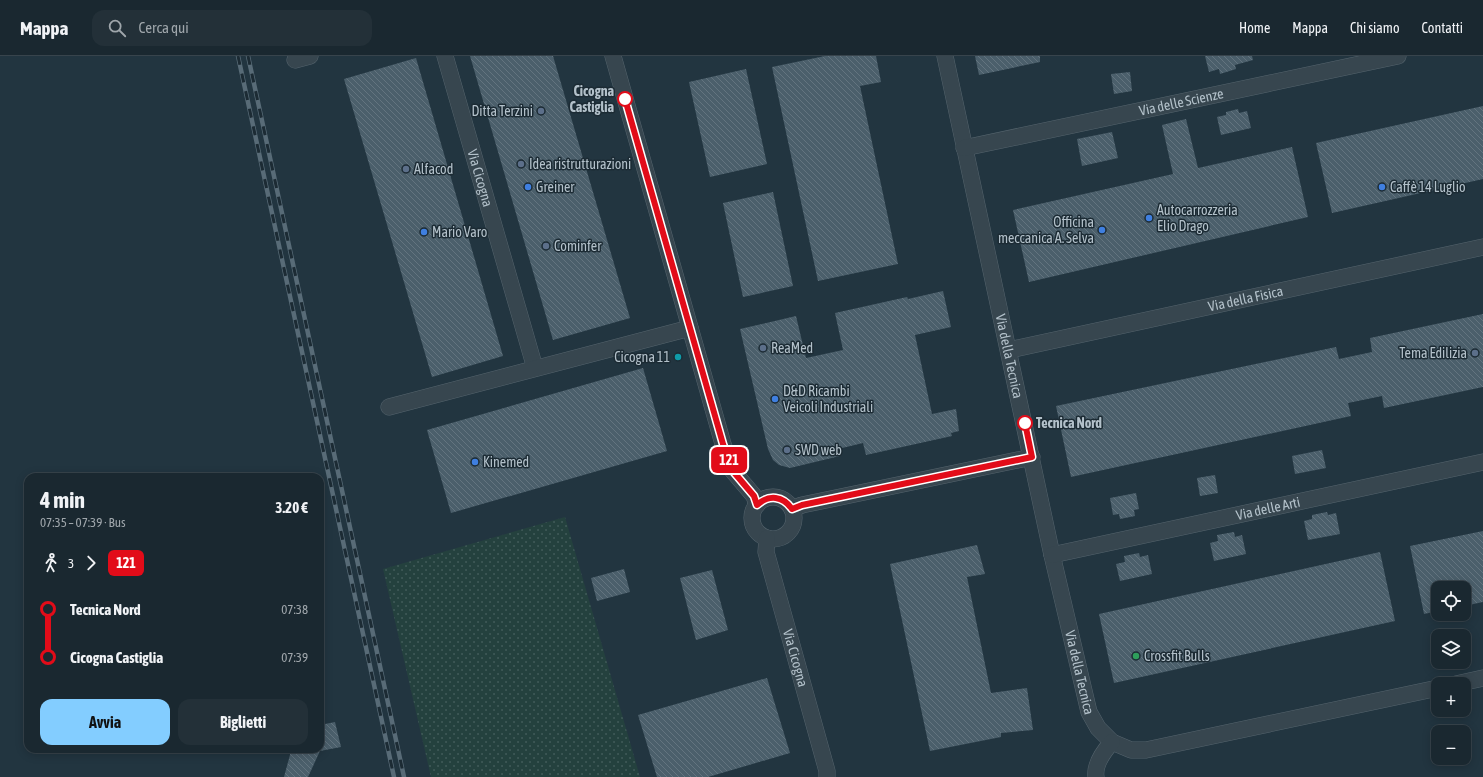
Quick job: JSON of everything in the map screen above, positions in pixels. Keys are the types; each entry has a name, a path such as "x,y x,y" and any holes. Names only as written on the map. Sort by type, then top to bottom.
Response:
{"street":[{"path":"295,60 310,56"},
{"name":"Via Cicogna","path":"445,56 535,368"},
{"path":"613,56 732,470 754,496 757,505"},
{"name":"Via della Tecnica","path":"945,56 1052,555 1089,712 1098,728 1112,742 1131,750 1154,748 1431,689"},
{"name":"Via delle Scienze","path":"964,148 1398,56"},
{"name":"Via della Fisica","path":"1009,350 1483,247"},
{"path":"388,407 690,328"},
{"path":"792,509 802,505 1032,457"},
{"name":"Via delle Arti","path":"1052,555 1483,462"},
{"path":"776,498 788,504 792,509 793,523 791,529 780,538 767,538 761,535 753,524 753,510 762,500 776,498"},
{"name":"Via Cicogna","path":"767,538 766,552 827,771 827,777"},
{"path":"1471,681 1483,678"},
{"path":"1096,777 1098,762 1104,751 1112,742"}],"green space":[{"path":"565,517 640,777 431,777 383,569"}],"building":[{"path":"470,56 553,56 630,318 553,340"},
{"path":"825,56 876,56 881,82 860,86 898,264 818,281 772,67"},
{"path":"975,56 1040,56 1040,62 979,75"},
{"path":"1205,56 1252,56 1253,60 1235,65 1236,69 1220,74 1219,69 1209,72"},
{"path":"416,58 503,356 432,377 344,79"},
{"path":"746,69 767,164 710,177 689,82"},
{"path":"1130,72 1132,91 1114,94 1111,74"},
{"path":"1483,106 1483,179 1332,213 1316,143"},
{"path":"1238,109 1239,113 1247,111 1251,128 1221,135 1217,117 1226,115 1226,112"},
{"path":"1186,119 1198,168 1292,147 1308,217 1029,282 1013,210 1173,174 1162,125"},
{"path":"1112,132 1118,158 1082,166 1077,139"},
{"path":"773,192 793,286 743,297 723,203"},
{"path":"943,291 951,327 915,335 932,414 956,409 959,431 951,433 952,436 866,455 863,443 838,449 840,456 790,468 779,465 773,460 768,449 740,329 796,316 806,358 843,350 835,313 907,297 908,299"},
{"path":"1483,314 1483,387 1384,408 1382,396 1348,403 1351,416 1071,477 1056,406 1336,347 1339,359 1372,352 1370,338"},
{"path":"643,368 667,451 451,513 427,430"},
{"path":"1322,450 1326,468 1295,474 1292,456"},
{"path":"1215,475 1218,493 1200,496 1197,478"},
{"path":"1136,493 1139,509 1134,510 1135,516 1120,519 1119,514 1113,515 1110,498"},
{"path":"1327,512 1328,515 1336,513 1340,534 1308,540 1304,521 1312,519 1312,515"},
{"path":"1483,531 1483,602 1471,605 1471,581 1431,581 1431,612 1424,614 1410,546"},
{"path":"1234,532 1235,537 1242,535 1246,554 1214,561 1210,543 1218,541 1217,535"},
{"path":"977,545 985,574 967,577 991,693 1027,688 1033,730 1001,733 1001,737 930,751 890,564"},
{"path":"1380,552 1395,621 1114,683 1099,614"},
{"path":"1139,553 1140,557 1148,555 1152,574 1120,581 1116,564 1125,562 1124,556"},
{"path":"624,569 630,592 597,601 591,578"},
{"path":"712,570 728,630 696,640 680,578"},
{"path":"767,678 790,753 708,777 657,777 638,715"},
{"path":"335,722 341,747 324,750 324,724"},
{"path":"290,753 319,753 308,777 284,777"}],"railway":[{"path":"238,56 394,777"},
{"path":"248,56 404,777"}],"bus line":[{"name":"121","path":"625,99 723,444 732,470 754,496 757,505 762,500 776,498 788,504 792,509 802,505 1032,457 1025,423"}],"place":[{"name":"Cicogna Castiglia","path":"625,99"},
{"name":"Ditta Terzini","path":"541,111"},
{"name":"Idea ristrutturazioni","path":"521,164"},
{"name":"Alfacod","path":"406,169"},
{"name":"Greiner","path":"528,187"},
{"name":"Caffè 14 Luglio","path":"1382,187"},
{"name":"Autocarrozzeria Elio Drago","path":"1149,218"},
{"name":"Officina meccanica A. Selva","path":"1102,230"},
{"name":"Mario Varo","path":"424,232"},
{"name":"Cominfer","path":"546,246"},
{"name":"ReaMed","path":"763,348"},
{"name":"Tema Edilizia","path":"1475,353"},
{"name":"Cicogna 11","path":"678,357"},
{"name":"D&D Ricambi Veicoli Industriali","path":"775,399"},
{"name":"Tecnica Nord","path":"1025,423"},
{"name":"SWD web","path":"787,450"},
{"name":"Kinemed","path":"475,462"},
{"name":"Crossfit Bulls","path":"1136,656"}]}
